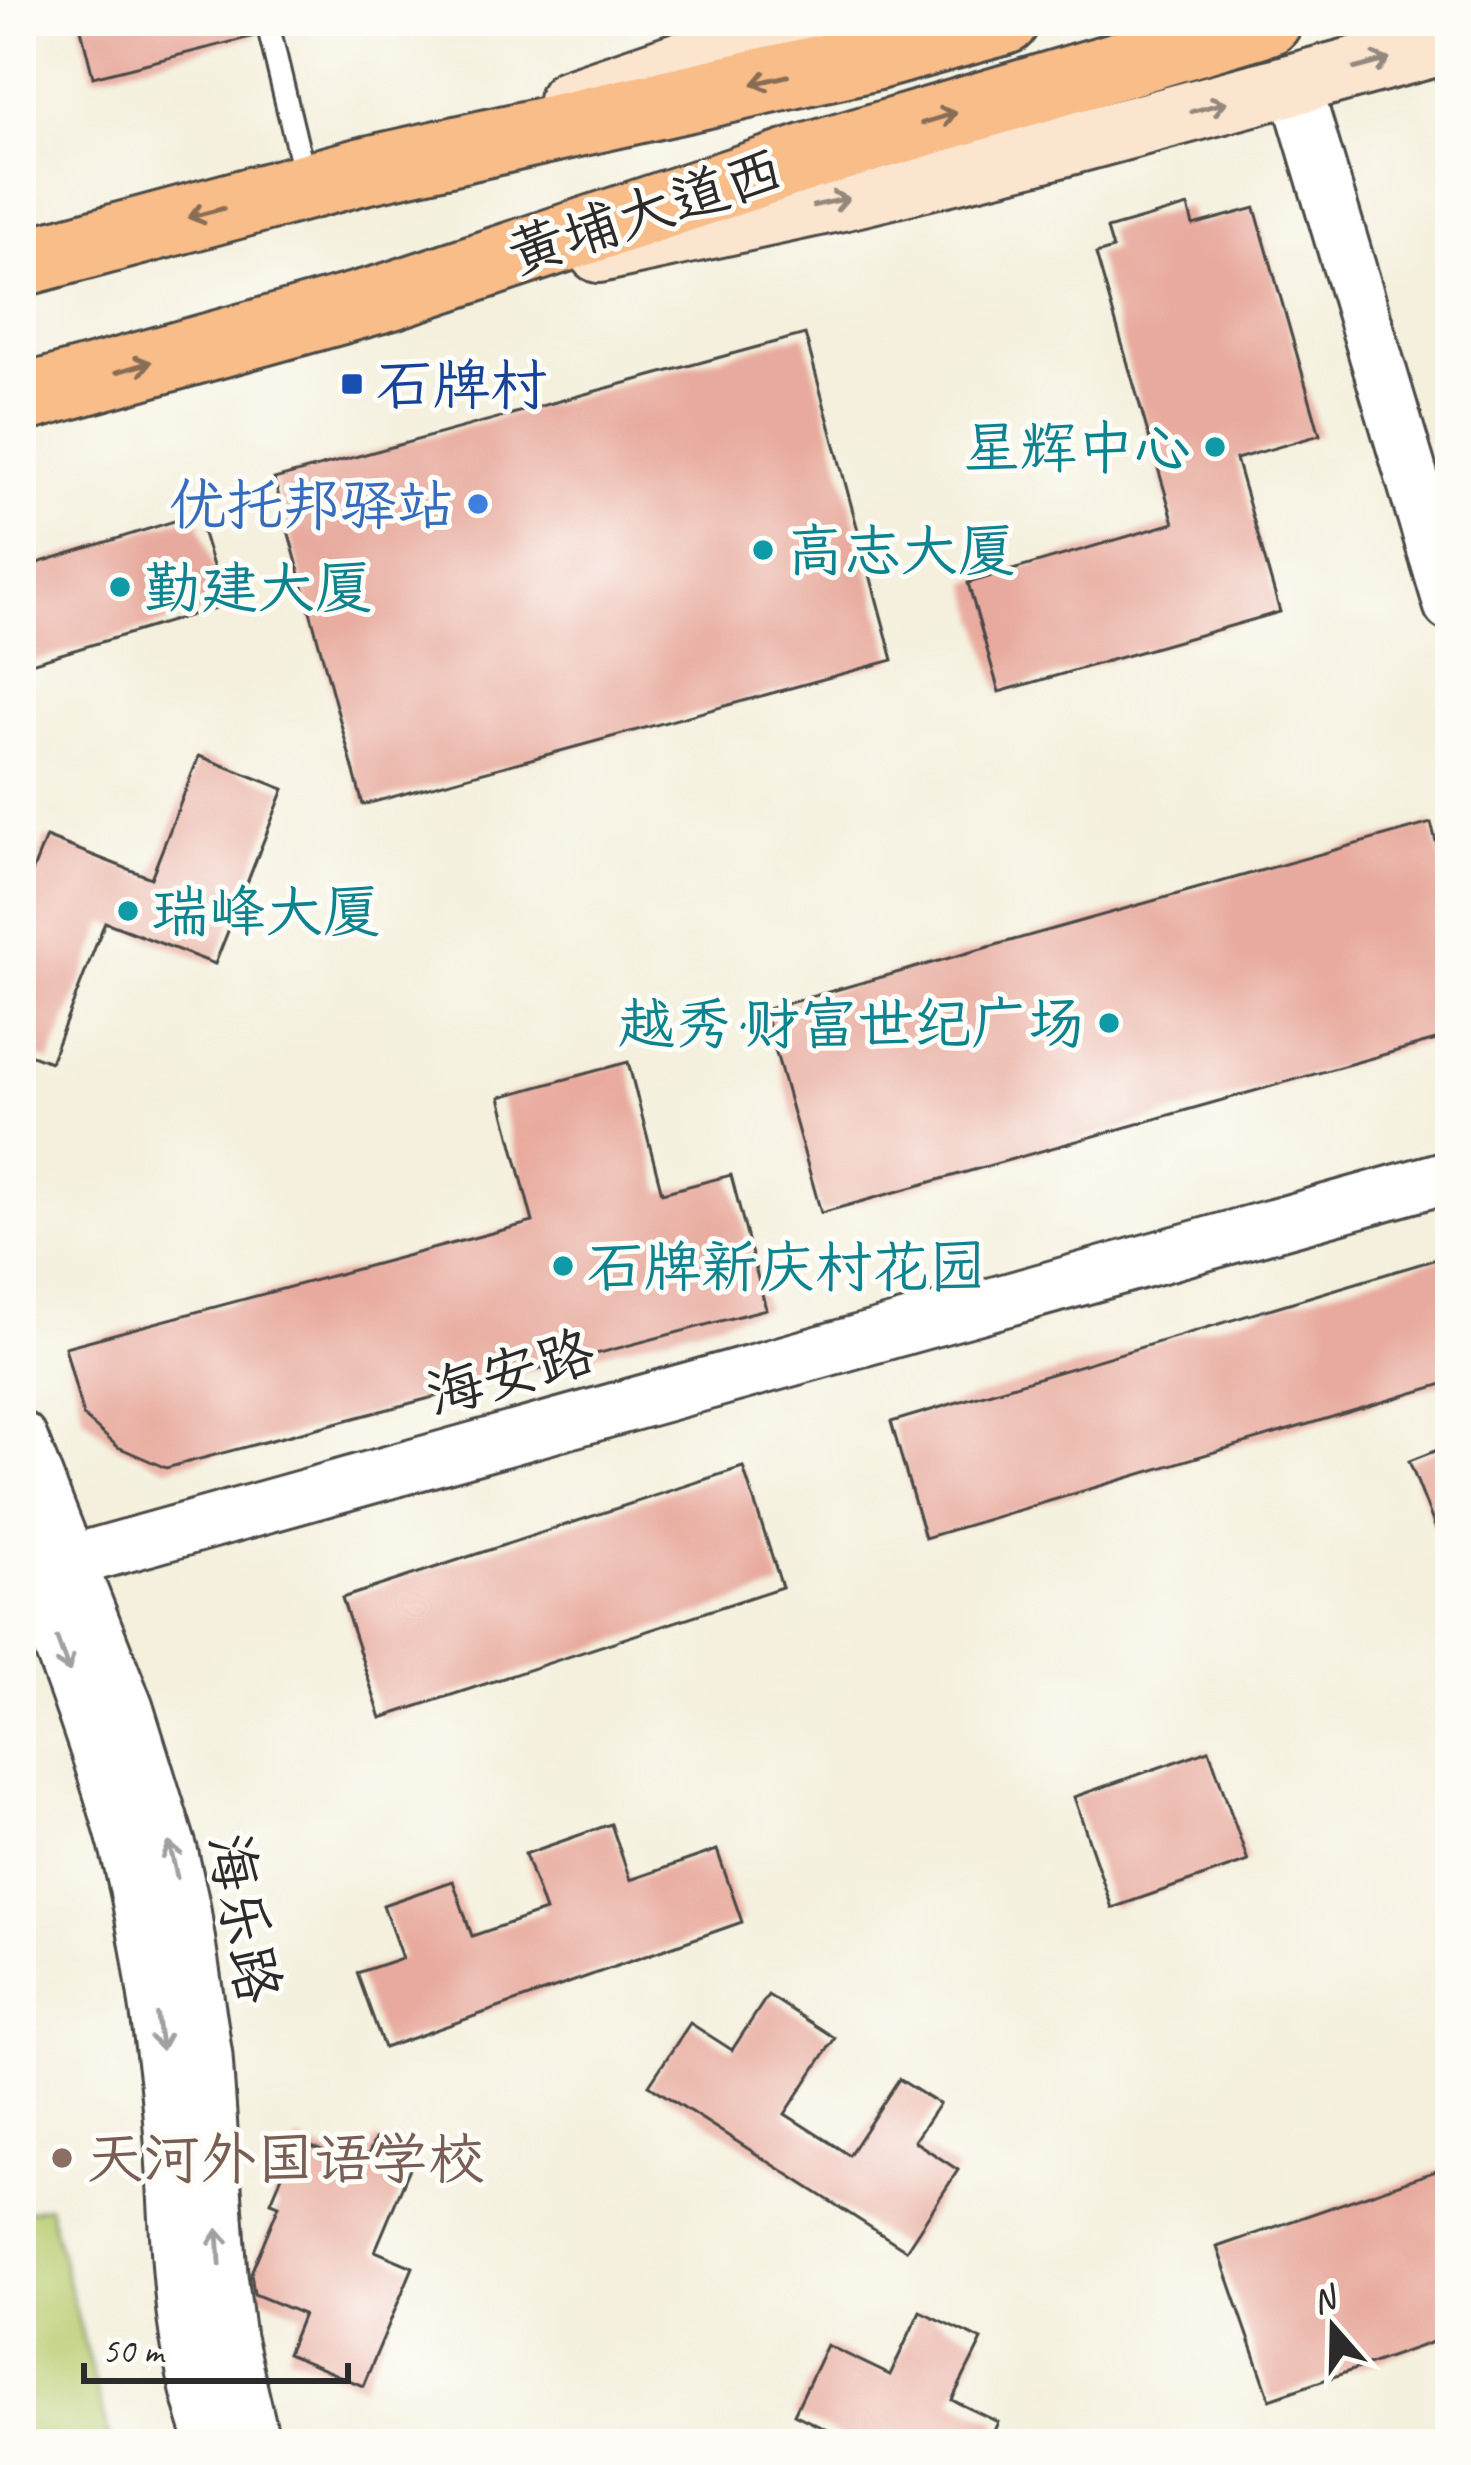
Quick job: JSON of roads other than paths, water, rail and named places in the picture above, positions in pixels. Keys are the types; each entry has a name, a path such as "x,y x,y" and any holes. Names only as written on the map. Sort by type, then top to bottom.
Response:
{"main road":[{"name":"黄埔大道西","path":"21,263 333,179 856,60 1005,21"},
{"name":"黄埔大道西","path":"21,399 388,297 808,157 1268,21"},
{"path":"333,179 785,24"},
{"path":"388,297 934,178 1450,43"}],"street":[{"path":"1295,85 1450,604"},
{"name":"海安路","path":"36,1563 1450,1176"},
{"name":"海乐路","path":"21,1438 36,1563 125,1843 148,1955 165,2071 184,2338 214,2444"},
{"name":"海乐路","path":"36,1563 128,1708 171,1850 206,2056 229,2338 254,2444"}],"lane":[{"path":"267,21 333,179"}],"place":[{"name":"石牌村","path":"352,384"},
{"name":"星辉中心","path":"1215,447"},
{"name":"优托邦驿站","path":"478,504"},
{"name":"高志大厦","path":"763,550"},
{"name":"勤建大厦","path":"120,587"},
{"name":"瑞峰大厦","path":"128,911"},
{"name":"越秀·财富世纪广场","path":"1109,1023"},
{"name":"石牌新庆村花园","path":"563,1266"},
{"name":"天河外国语学校","path":"62,2158"}]}
